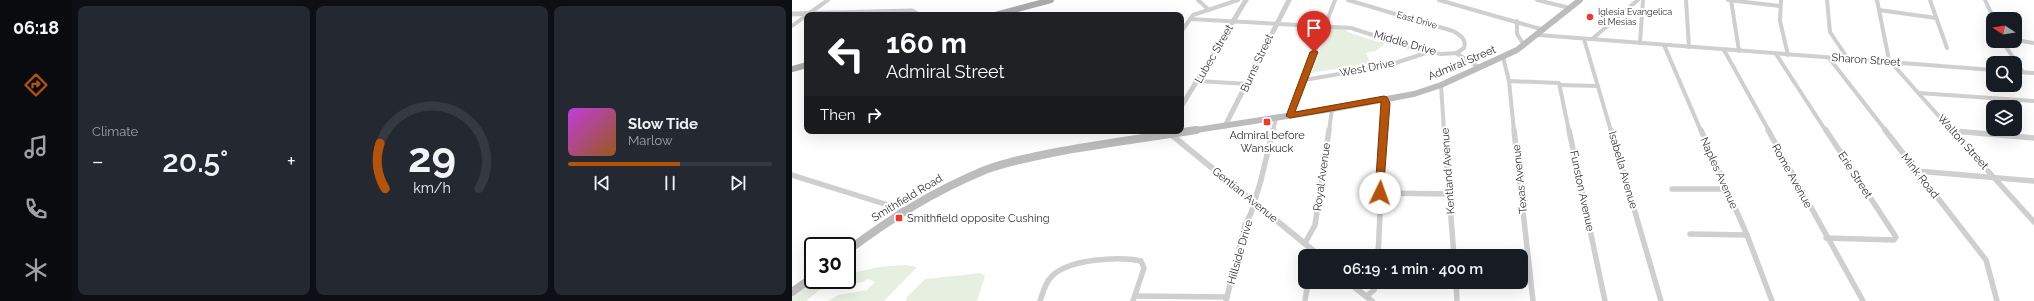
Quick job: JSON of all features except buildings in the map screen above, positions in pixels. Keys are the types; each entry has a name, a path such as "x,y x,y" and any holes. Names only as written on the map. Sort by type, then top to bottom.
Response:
{"main road":[{"path":"1006,12 1051,0"},
{"name":"Admiral Street","path":"1184,131 1290,116 1414,94 1441,85 1504,57 1538,35 1580,0"},
{"path":"792,69 804,66"},
{"name":"Smithfield Road","path":"856,245 904,210 959,181 986,170 1021,159 1163,134"},
{"path":"792,292 804,283"}],"street":[{"path":"812,12 828,0"},
{"path":"1198,0 1209,10"},
{"path":"1184,28 1193,15 1238,0"},
{"name":"Lubec Street","path":"1184,102 1246,0"},
{"name":"Burns Street","path":"1225,126 1248,84 1276,23 1289,0"},
{"path":"1290,116 1335,0"},
{"name":"East Drive","path":"1348,0 1459,33 1466,40 1466,44 1462,50 1456,53"},
{"path":"1439,0 1544,30"},
{"path":"1537,0 1570,8"},
{"path":"1592,40 1638,0"},
{"path":"1640,43 1643,0"},
{"path":"1686,0 1689,47"},
{"path":"1739,51 1730,0 1780,6"},
{"path":"1781,0 1780,21 1788,55"},
{"path":"1827,0 1830,32 1848,59"},
{"path":"1877,0 1891,62"},
{"path":"1930,0 1947,48"},
{"path":"1985,0 1991,12"},
{"path":"1879,10 1936,18"},
{"path":"886,12 914,12"},
{"path":"792,14 804,15"},
{"path":"792,26 804,18"},
{"name":"Middle Drive","path":"1190,19 1325,26 1358,30 1429,52 1446,55 1456,53"},
{"path":"1517,22 1515,26 1519,40 1524,45"},
{"path":"1538,35 1724,50"},
{"name":"Isabella Avenue","path":"1584,39 1661,301"},
{"path":"2022,41 2034,43"},
{"name":"Naples Avenue","path":"1664,45 1747,235 1772,301"},
{"path":"2007,48 2023,72 2034,73"},
{"name":"Sharon Street","path":"1724,50 1986,69"},
{"name":"Rome Avenue","path":"1724,50 1826,238 1863,301"},
{"name":"West Drive","path":"1304,80 1394,63 1424,55 1429,52"},
{"path":"1456,53 1481,68"},
{"name":"Erie Street","path":"1776,54 1896,238 1894,240 1826,238"},
{"name":"Texas Avenue","path":"1504,57 1509,81 1533,301"},
{"name":"Mink Road","path":"1829,58 1986,260 1997,301"},
{"name":"Walton Street","path":"1891,62 2031,216 2034,222"},
{"path":"1198,81 1248,84"},
{"path":"1509,81 1598,86"},
{"name":"Funston Avenue","path":"1559,83 1605,301"},
{"name":"Kentland Avenue","path":"1441,85 1454,249"},
{"path":"1919,93 2034,101"},
{"path":"1378,249 1380,193 1386,103 1384,99"},
{"name":"Royal Avenue","path":"1305,243 1315,224 1332,109"},
{"name":"Hillside Drive","path":"1226,299 1245,225 1254,203 1276,118"},
{"path":"1954,131 2034,138"},
{"name":"Gentian Avenue","path":"1170,134 1312,249"},
{"path":"1917,171 2034,181"},
{"path":"794,177 904,210"},
{"path":"1672,189 1726,189"},
{"path":"1380,193 1450,194"},
{"path":"1690,234 1747,235"},
{"path":"1040,301 1045,286 1055,273 1106,258 1131,258 1141,261 1144,264 1134,298 1226,299"},
{"path":"1305,301 1307,289"},
{"path":"1358,289 1370,298"},
{"path":"1456,289 1457,301"}],"green space":[{"path":"1329,28 1344,29 1350,33 1378,42 1387,42 1376,51 1366,53 1370,63 1311,73"},
{"path":"905,265 917,267 884,301 828,301 838,295 867,290 875,282 868,279 863,282 856,283 856,272 880,267"},
{"path":"981,273 985,276 977,301 906,301 907,297 925,279"},
{"path":"804,285 804,289 823,289 819,290 806,301 792,301 792,291"}],"place":[{"name":"Iglesia Evangelica el Mesias","path":"1590,17"},
{"name":"Admiral before Wanskuck","path":"1267,122"},
{"name":"Smithfield opposite Cushing","path":"899,218"}],"route":[{"path":"1314,52 1290,116 1384,99 1386,103 1380,193"}]}
